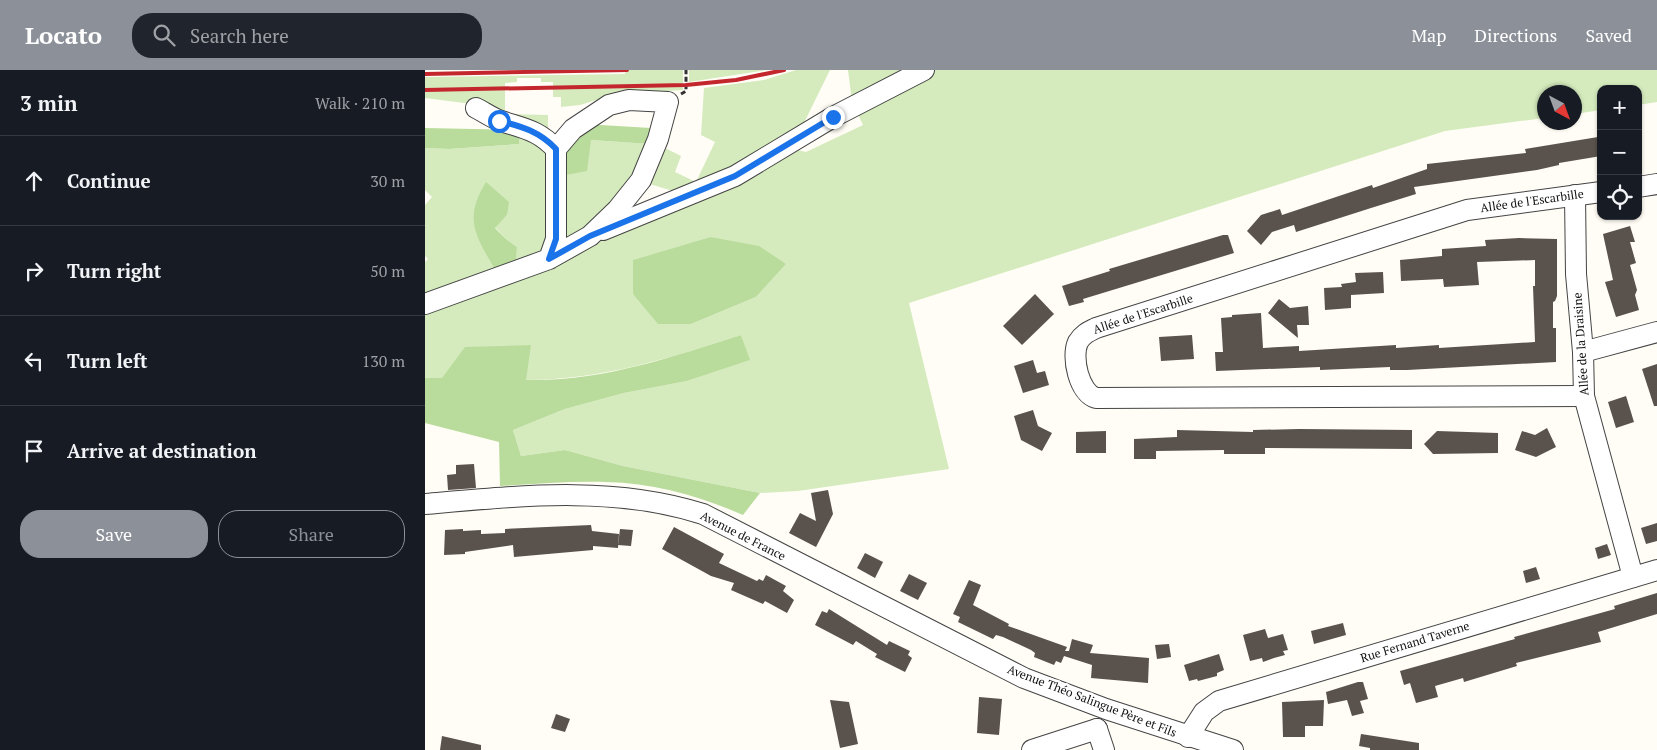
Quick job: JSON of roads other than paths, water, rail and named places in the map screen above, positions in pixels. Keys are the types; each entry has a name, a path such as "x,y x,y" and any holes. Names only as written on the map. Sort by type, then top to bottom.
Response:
{"street":[{"path":"425,304 549,259 590,236 735,176 833,117 924,70"},
{"path":"549,259 556,239 556,149 573,129 609,105 629,100 668,102 658,139 641,180 617,210 590,236"},
{"path":"476,108 499,121 522,126 543,136 556,149"},
{"path":"1642,186 1657,184"},
{"name":"Allée de l'Escarbille","path":"1584,396 1096,398 1090,396 1080,384 1076,350 1085,333 1097,328 1467,210 1597,192"},
{"name":"Allée de la Draisine","path":"1575,195 1576,274 1583,352 1584,396 1633,577"},
{"path":"1583,352 1657,332"},
{"name":"Avenue de France","path":"425,504 495,498 609,495 671,504 703,514 927,630"},
{"name":"Rue Fernand Taverne","path":"1188,737 1204,712 1219,701 1657,570"},
{"name":"Avenue Théo Salingue Père et Fils","path":"927,630 1024,678 1188,737 1233,750"},
{"path":"1104,750 1097,729 1106,708"},
{"path":"1032,750 1097,729"}],"railway":[{"path":"425,74 627,70"},
{"path":"425,90 686,85 736,80 784,70"}]}
